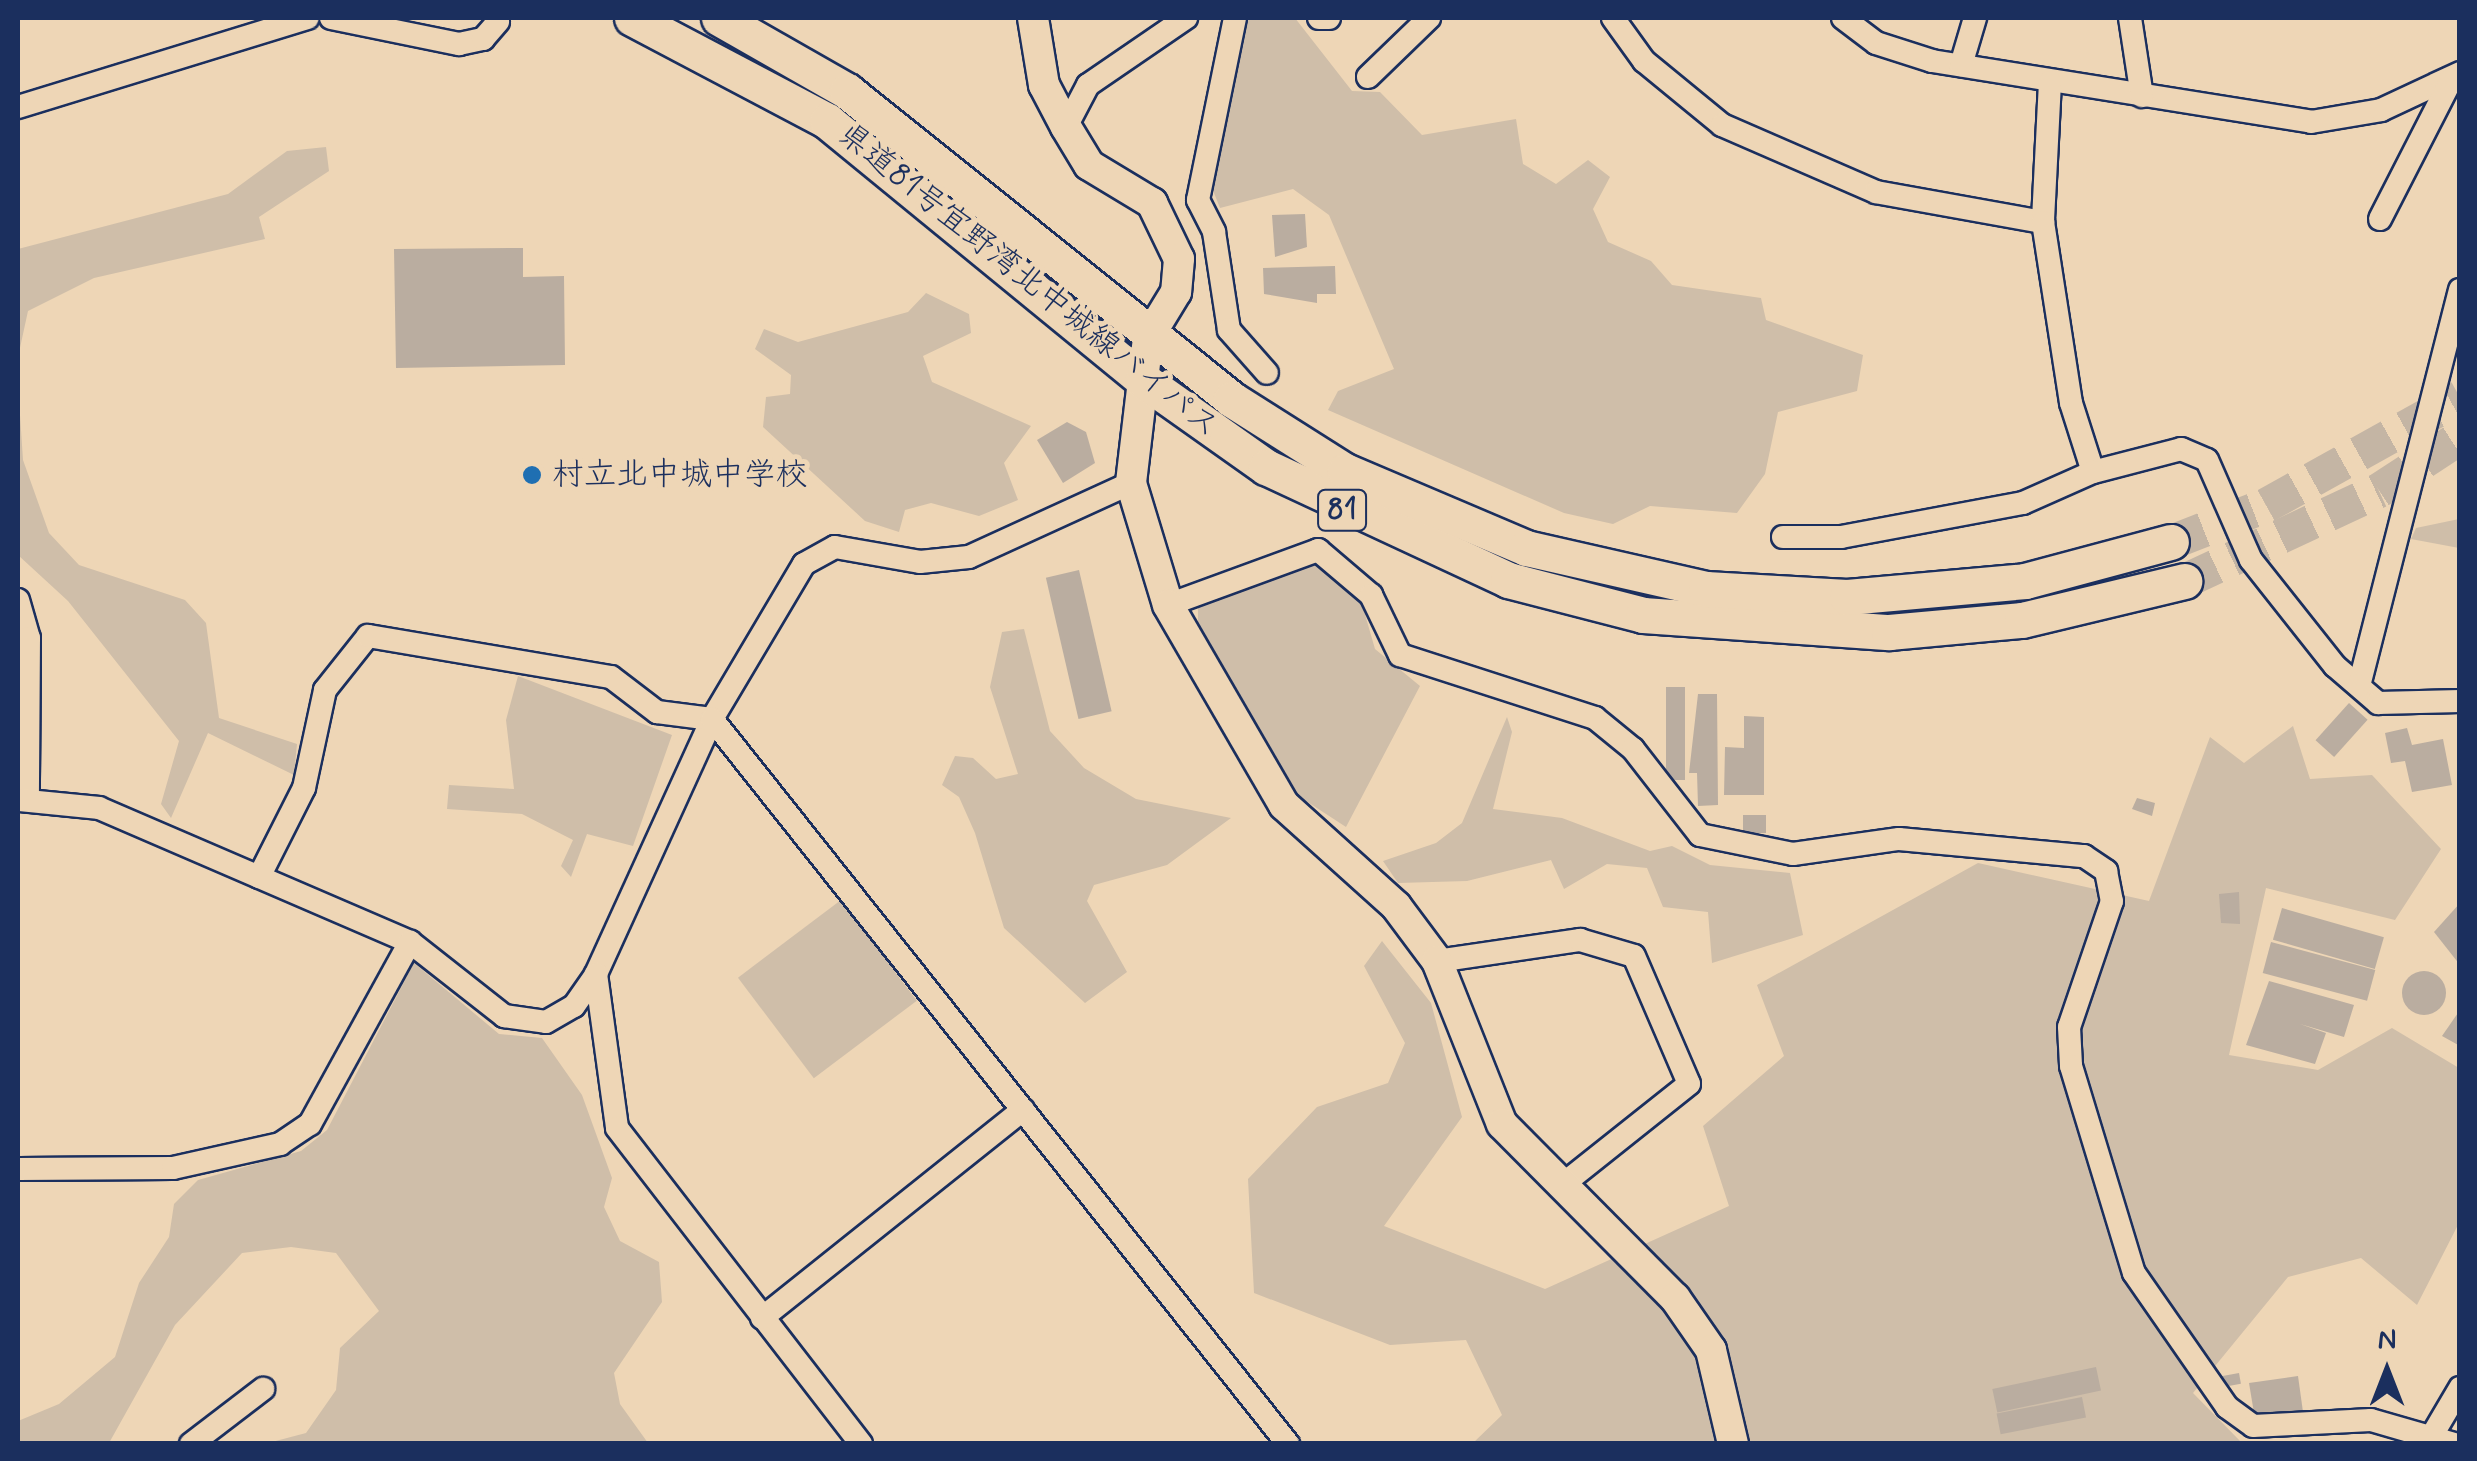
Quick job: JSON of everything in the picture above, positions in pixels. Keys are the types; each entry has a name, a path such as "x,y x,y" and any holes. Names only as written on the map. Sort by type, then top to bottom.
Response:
{"main road":[{"name":"県道81号宜野湾北中城線バイパス","path":"632,18 827,121 1142,380 1316,498 1508,580 1643,616 1889,632 2022,620 2184,581"},
{"name":"県道81号宜野湾北中城線バイパス","path":"719,18 847,91 1148,338 1345,471 1526,548 1649,580 1778,596 1943,593 2172,542"}],"street":[{"path":"18,107 308,18"},
{"path":"331,18 460,44 498,22"},
{"path":"1033,18 1044,85 1089,165 1152,203 1169,228 1176,292 1148,338 1131,483 1168,605 1284,805 1396,906 1436,961 1502,1124 1675,1298 1711,1350 1733,1444"},
{"path":"1066,127 1088,85 1186,18"},
{"path":"1234,18 1198,200 1214,232 1229,330 1267,373"},
{"path":"1318,18 1329,18"},
{"path":"1368,76 1429,18"},
{"path":"1613,18 1644,61 1722,125 1876,192 2042,222"},
{"path":"1844,18 1876,43 1961,66 2310,122 2381,110 2457,81"},
{"path":"1961,66 1975,18"},
{"path":"2130,18 2142,96"},
{"path":"2380,220 2457,81"},
{"path":"2050,82 2042,222 2071,403 2093,472"},
{"path":"2359,686 2460,290"},
{"path":"1783,537 1841,537 2022,503 2093,472 2181,449 2207,460 2251,560 2359,686 2378,703 2460,701"},
{"path":"18,600 29,638 23,800 98,808 410,942 524,1022 574,1006 596,974 712,719 804,564 835,547 920,562 969,558 1131,483"},
{"path":"1168,605 1318,550 1371,596 1400,654 1596,718 1700,835 1794,854 1899,839 2084,856 2106,871 2112,901 2069,1027 2072,1066 2134,1272 2227,1406 2253,1426 2371,1420 2428,1440 2454,1444"},
{"path":"259,877 304,788 325,690 368,636 610,678 656,712 712,719 1288,1444"},
{"path":"1436,961 1580,940 1634,956 1689,1084 1562,1185"},
{"path":"18,1170 173,1168 280,1144 310,1124 410,942"},
{"path":"596,974 617,1128 861,1444"},
{"path":"762,1318 1024,1110"},
{"path":"2428,1440 2460,1388"},
{"path":"191,1444 263,1389"}],"shaded area":[{"path":"1246,18 1295,18 1352,91 1380,92 1422,135 1516,119 1523,164 1556,184 1588,160 1610,177 1593,209 1608,242 1651,261 1672,285 1761,298 1766,320 1863,355 1857,391 1778,412 1765,474 1737,513 1650,506 1613,524 1564,513 1328,410 1338,391 1394,369 1329,215 1293,189 1220,208 1212,188"},
{"path":"326,147 329,171 259,217 265,239 94,278 28,311 18,357 18,249 228,194 287,151"},
{"path":"926,293 969,314 971,333 923,356 932,382 1031,426 1004,463 1018,500 979,516 931,503 905,510 899,532 865,521 763,427 766,397 790,394 791,375 755,349 764,329 798,342 908,312"},
{"path":"18,385 23,460 49,533 79,565 185,600 206,623 219,718 297,744 294,775 208,733 171,818 161,804 179,741 68,601 18,555"},
{"path":"2459,519 2459,548 2411,539 2416,528"},
{"path":"1320,560 1362,604 1375,649 1420,686 1346,827 1300,797 1264,753 1198,627 1198,607 1288,562"},
{"path":"1024,629 1050,731 1084,768 1136,799 1231,818 1167,865 1094,885 1087,901 1127,972 1085,1003 1004,928 975,833 959,797 942,785 955,756 973,758 996,779 1018,774 990,687 1002,632"},
{"path":"518,676 672,735 633,846 587,834 571,877 561,866 573,840 522,814 447,809 449,785 514,789 506,720"},
{"path":"1507,717 1512,732 1493,809 1562,818 1650,851 1672,846 1710,865 1790,873 1803,935 1712,963 1708,912 1663,907 1647,868 1607,864 1564,889 1551,860 1467,881 1398,883 1383,861 1436,843 1462,823"},
{"path":"2293,726 2310,779 2372,775 2441,849 2395,920 2266,888 2229,1055 2318,1070 2392,1028 2459,1068 2460,1221 2417,1305 2361,1258 2288,1277 2193,1393 2242,1443 1473,1443 1502,1415 1466,1340 1390,1345 1254,1293 1248,1179 1317,1107 1388,1083 1405,1043 1364,966 1382,941 1431,1003 1462,1117 1384,1226 1545,1289 1729,1206 1703,1126 1784,1056 1757,985 1978,863 2149,901 2210,737 2244,763"},
{"path":"841,900 917,1001 814,1078 738,978"},
{"path":"414,963 499,1034 542,1038 582,1095 612,1178 604,1207 620,1241 659,1262 662,1302 614,1373 620,1404 648,1443 268,1443 306,1433 336,1390 340,1348 379,1311 336,1253 291,1247 242,1253 175,1325 109,1443 18,1443 18,1421 59,1404 115,1357 139,1283 169,1237 174,1204 198,1180 301,1151 327,1130"}],"building":[{"path":"1305,214 1307,247 1275,257 1272,215"},
{"path":"523,248 523,277 564,276 565,365 396,368 394,249"},
{"path":"1335,266 1336,294 1317,294 1317,303 1264,294 1263,268"},
{"path":"1067,422 1086,432 1095,463 1063,483 1037,440"},
{"path":"1079,570 1112,711 1078,719 1046,578"},
{"path":"1666,687 1685,687 1685,780 1666,780"},
{"path":"1698,694 1717,694 1718,805 1698,806 1697,773 1689,773"},
{"path":"2349,703 2368,720 2334,757 2316,740"},
{"path":"1744,716 1764,717 1764,795 1724,795 1725,747 1744,748"},
{"path":"2407,728 2412,745 2443,739 2452,785 2412,792 2405,761 2391,763 2385,733"},
{"path":"2137,798 2155,803 2152,816 2132,809"},
{"path":"1743,815 1766,815 1766,833 1743,833"},
{"path":"2239,892 2240,924 2221,923 2219,894"},
{"path":"2460,903 2460,965 2434,932"},
{"path":"2282,908 2384,937 2375,969 2273,940"},
{"path":"2271,942 2375,970 2367,1001 2263,973"},
{"path":"2424,971 2440,977 2446,993 2440,1009 2424,1015 2408,1009 2402,993 2408,977"},
{"path":"2269,981 2354,1005 2344,1037 2300,1024 2326,1033 2315,1064 2246,1045"},
{"path":"2460,1010 2460,1046 2442,1036"},
{"path":"2096,1367 2101,1390 1997,1413 1992,1389"},
{"path":"2239,1373 2241,1384 2223,1387 2221,1376"},
{"path":"2298,1376 2303,1412 2254,1413 2249,1383"},
{"path":"2082,1397 2086,1418 2001,1434 1997,1414"}],"tunnel":[{"path":"2171,542 2266,505 2460,397"},
{"path":"2184,581 2379,490 2460,437"}],"place":[{"name":"村立北中城中学校","path":"532,475"}]}
